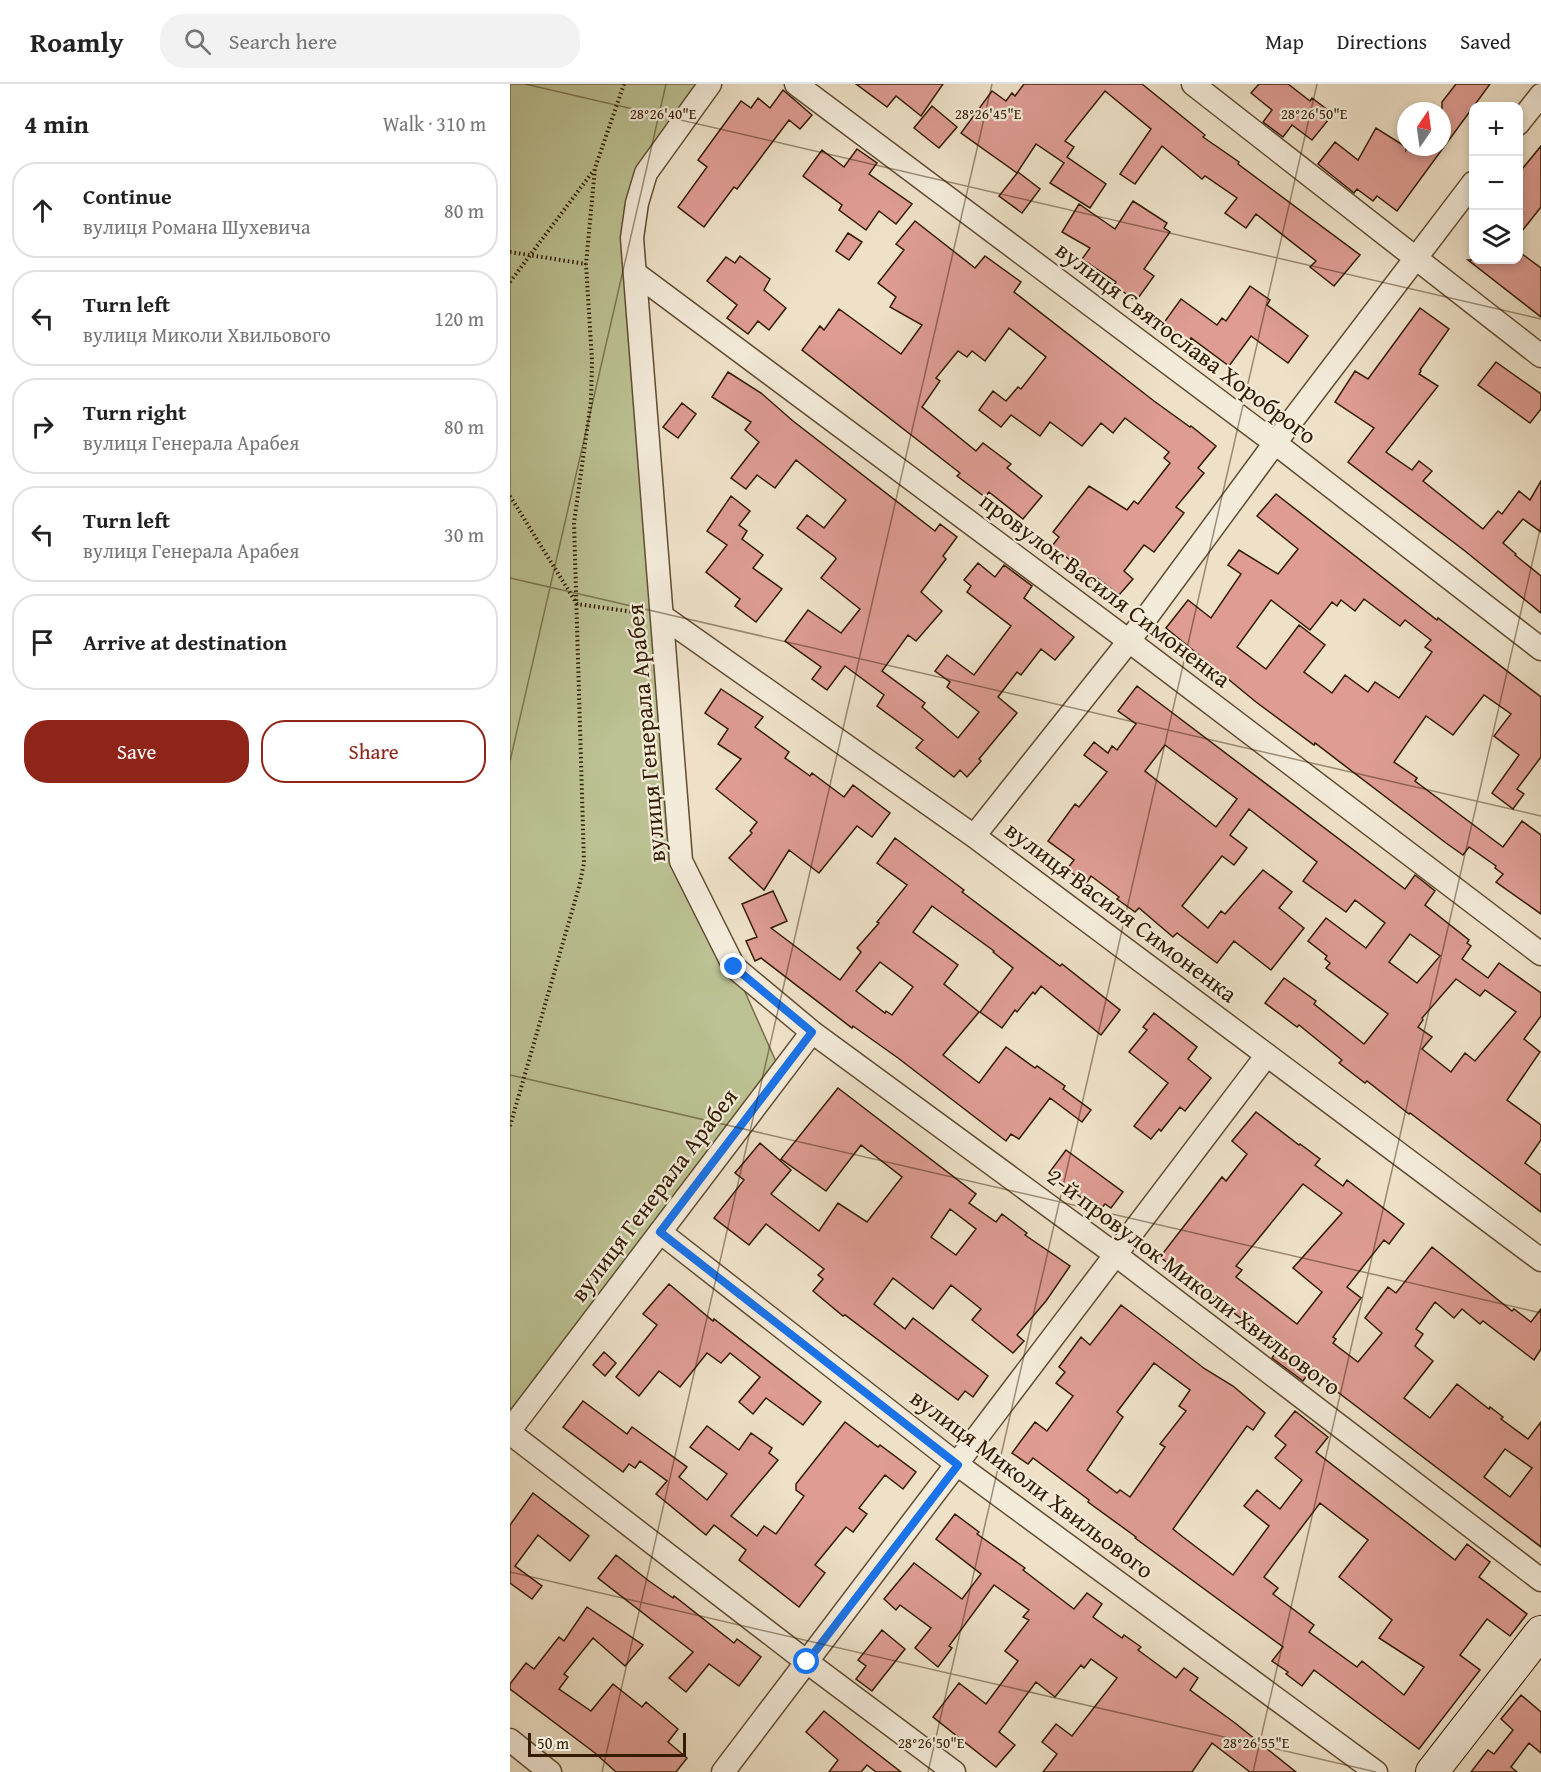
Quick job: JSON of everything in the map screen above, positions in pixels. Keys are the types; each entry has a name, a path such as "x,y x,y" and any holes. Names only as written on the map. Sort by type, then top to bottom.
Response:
{"street":[{"name":"вулиця Генерала Арабея","path":"510,1432 812,1032 734,967 681,861 632,238 637,203 646,173 710,84"},
{"name":"вулиця Святослава Хороброго","path":"796,84 1275,443 1541,649"},
{"path":"1193,84 1541,356"},
{"path":"1523,118 1541,95"},
{"path":"974,836 1129,641 1275,443 1469,188"},
{"name":"провулок Василя Симоненка","path":"635,273 1129,641 1541,954"},
{"name":"вулиця Василя Симоненка","path":"662,616 974,836 1541,1260"},
{"name":"2-й провулок Миколи Хвильового","path":"812,1032 1116,1255 1541,1580"},
{"path":"723,1772 1267,1055"},
{"name":"вулиця Миколи Хвильового","path":"660,1232 958,1465 1376,1772"},
{"path":"510,1432 807,1662 954,1772"},
{"path":"1432,1772 1541,1632"},
{"path":"510,1740 550,1772"}],"path":[{"path":"510,1126 584,863 574,523 591,401 592,361 586,264 595,168 624,84"},
{"path":"510,282 595,168"},
{"path":"510,252 586,264"},
{"path":"510,496 577,603 662,616"}],"green space":[{"path":"510,84 703,84 637,203 681,861 734,967 781,1073 510,1430"}],"building":[{"path":"856,84 943,84 921,116 896,96 887,107"},
{"path":"1024,84 1142,84 1205,135 1203,137 1360,255 1334,286 1310,267 1316,261 1256,214 1246,228 1225,213 1237,198 1205,176 1202,179 1162,146 1135,184 1120,174 1151,129 1105,91 1065,141 1074,147 1067,157 1106,184 1090,208 1050,183 1064,163 1036,144 1017,173 961,133 992,91 1006,101 1012,93 1015,96"},
{"path":"1259,84 1288,84 1310,101 1312,98 1333,114 1312,140 1292,125 1283,137 1263,122 1272,110 1251,93"},
{"path":"1456,84 1490,84 1477,102 1469,102 1469,113 1451,137 1451,102 1442,102"},
{"path":"783,90 812,115 800,129 789,120 737,189 734,187 704,227 678,207 707,167 698,160 741,101 751,108 758,98 770,108"},
{"path":"932,106 957,127 939,148 914,128"},
{"path":"1376,128 1397,141 1397,156 1437,156 1397,211 1377,196 1373,201 1357,189 1354,193 1318,164 1335,142 1358,160"},
{"path":"1541,146 1541,207 1523,230 1523,210 1523,168"},
{"path":"857,149 877,163 869,174 912,204 896,224 879,211 866,230 839,210 842,205 803,176 822,150 844,167"},
{"path":"1018,172 1040,189 1022,213 999,196"},
{"path":"1133,201 1167,223 1164,228 1170,232 1144,269 1154,276 1136,301 1114,285 1116,282 1082,259 1090,248 1062,232 1079,204 1115,229"},
{"path":"915,221 975,268 985,256 1021,282 1014,292 1154,401 1216,446 1198,468 1204,473 1176,507 1184,513 1154,552 1144,545 1124,571 1133,579 1119,595 1097,578 1092,581 1078,569 1079,567 1052,546 1059,537 1053,532 1089,486 1127,510 1134,501 1138,504 1170,463 1164,458 1169,452 1125,418 1113,433 1101,423 1082,446 1050,422 1040,436 1011,415 1001,427 979,410 993,391 1006,401 1018,387 1021,389 1046,357 1009,328 985,361 972,351 967,357 958,351 936,378 940,381 922,407 976,451 983,443 1011,464 1007,468 1042,496 1023,519 989,492 985,497 957,476 960,473 802,350 820,326 824,330 839,309 901,354 922,325 890,307 896,297 878,283 904,250 896,244"},
{"path":"848,233 862,242 849,260 836,251"},
{"path":"1523,255 1541,268 1541,317 1473,264 1523,264"},
{"path":"740,256 770,279 764,290 786,308 769,330 758,321 748,334 727,318 737,305 707,281 726,257 735,263"},
{"path":"1250,286 1270,300 1267,305 1308,336 1288,363 1251,336 1229,366 1191,338 1189,342 1163,324 1181,299 1217,325 1222,318 1226,321"},
{"path":"1420,308 1449,329 1419,374 1438,386 1386,452 1412,470 1419,461 1432,471 1423,481 1483,529 1498,511 1502,514 1519,491 1530,500 1541,481 1541,532 1523,519 1503,543 1541,576 1541,613 1465,551 1348,462 1374,428 1335,402 1355,371 1368,379"},
{"path":"1496,362 1541,394 1541,409 1530,423 1478,385"},
{"path":"728,372 761,393 793,421 935,531 940,524 957,537 943,556 946,559 921,592 942,611 916,641 908,635 882,671 925,703 922,707 958,738 979,712 947,687 950,682 935,671 947,655 974,675 1011,626 967,592 971,586 964,580 978,563 995,577 1004,565 1032,586 1024,598 1074,637 1055,660 1041,649 1021,675 1017,672 998,697 1017,713 967,777 960,770 954,777 916,748 923,740 877,706 884,695 845,666 827,690 812,679 821,667 785,641 808,610 841,633 860,609 821,578 836,559 835,557 797,528 807,515 824,528 846,500 796,460 775,488 757,475 746,489 731,478 759,442 745,430 751,422 712,397"},
{"path":"682,403 696,414 678,438 663,427"},
{"path":"1276,494 1437,620 1438,618 1541,697 1541,757 1517,789 1524,794 1513,809 1492,793 1519,755 1494,736 1511,714 1484,695 1453,735 1426,716 1394,762 1417,778 1415,781 1503,847 1522,821 1541,835 1541,914 1496,882 1503,874 1495,868 1496,866 1469,847 1463,855 1446,843 1315,743 1314,745 1256,702 1166,628 1188,600 1211,618 1241,574 1228,565 1239,550 1278,574 1298,549 1257,516","holes":["1364,599 1400,626 1405,620 1431,640 1425,647 1432,652 1399,698 1375,682 1368,692 1345,675 1332,693 1304,672 1325,645 1299,625 1266,669 1237,647 1271,600 1310,630 1332,602 1337,606 1341,600 1355,611"]},
{"path":"731,496 750,511 739,525 747,531 742,539 763,555 753,568 782,589 756,622 735,606 740,599 706,572 727,545 707,531"},
{"path":"1137,686 1405,889 1415,875 1435,891 1425,905 1469,940 1467,943 1471,946 1462,959 1488,978 1499,963 1541,993 1541,1016 1524,1039 1540,1052 1507,1100 1541,1125 1541,1140 1525,1163 1541,1175 1541,1212 1367,1081 1365,1083 1339,1063 1342,1060 1299,1025 1297,1027 1265,1003 1284,978 1316,1001 1314,1004 1364,1044 1388,1014 1326,968 1330,963 1325,959 1327,956 1308,941 1326,918 1366,948 1385,923 1355,900 1346,912 1303,881 1317,862 1249,809 1230,835 1247,848 1234,865 1222,856 1182,906 1208,928 1221,911 1225,914 1263,870 1292,892 1279,908 1304,928 1271,970 1234,941 1217,963 1177,933 1173,937 1139,908 1135,912 1091,876 1086,884 1067,869 1074,860 1048,841 1075,804 1079,807 1107,772 1084,755 1094,742 1108,753 1112,746 1117,750 1136,724 1118,711","holes":["1165,745 1237,799 1216,827 1145,771","1410,934 1440,956 1417,983 1389,962","1456,979 1480,996 1485,990 1516,1012 1475,1061 1465,1053 1451,1072 1422,1049 1432,1037 1418,1027 1422,1018"]},
{"path":"721,689 763,717 755,727 789,752 785,758 810,776 812,773 844,797 853,785 890,813 872,837 857,826 819,873 789,850 764,890 729,858 752,833 750,831 757,822 716,789 741,759 718,744 728,729 705,713"},
{"path":"895,838 964,890 962,892 1060,966 1062,964 1120,1010 1101,1035 1041,986 1035,994 1033,992 1017,1012 1015,1010 1002,1028 980,1012 1013,968 994,951 932,906 913,932 958,965 944,984 979,1012 943,1055 979,1083 1006,1047 1065,1086 1063,1089 1091,1110 1082,1122 1050,1098 1019,1139 1011,1134 1006,1141 898,1058 853,1026 852,1028 761,958 755,961 746,941 757,937 742,904 773,891 787,921 771,928 840,980 861,952 857,948 907,885 877,863","holes":["880,962 913,987 892,1015 886,1011 885,1013 856,991"]},
{"path":"1154,1013 1197,1047 1188,1059 1211,1078 1185,1111 1180,1107 1161,1131 1159,1129 1151,1139 1134,1126 1168,1083 1129,1052 1147,1030 1143,1027"},
{"path":"838,1088 976,1194 969,1203 996,1222 1002,1214 1027,1233 1025,1235 1070,1266 1046,1301 1017,1335 1024,1341 1013,1353 972,1320 981,1309 951,1285 933,1309 893,1278 874,1304 905,1329 913,1318 988,1376 973,1397 965,1391 958,1400 845,1315 843,1316 813,1291 823,1279 818,1275 824,1269 766,1224 749,1245 714,1218 744,1180 735,1173 760,1143 791,1170 771,1194 819,1231 838,1203 867,1222 902,1177 861,1145 826,1191 781,1159","holes":["950,1209 976,1229 956,1255 931,1237"]},
{"path":"1256,1112 1320,1159 1315,1165 1343,1186 1347,1180 1404,1224 1389,1244 1384,1240 1347,1287 1361,1298 1333,1337 1336,1339 1333,1343 1358,1362 1382,1333 1365,1318 1388,1287 1396,1293 1432,1247 1512,1311 1514,1309 1531,1322 1541,1309 1541,1349 1534,1360 1483,1321 1480,1324 1462,1309 1454,1318 1435,1302 1416,1329 1423,1334 1415,1346 1433,1361 1404,1398 1430,1418 1457,1384 1503,1417 1501,1419 1528,1439 1541,1422 1541,1547 1310,1371 1303,1381 1272,1358 1279,1347 1160,1257 1222,1177 1226,1181 1247,1154 1232,1141","holes":["1303,1184 1342,1213 1293,1268 1322,1292 1297,1324 1236,1277 1242,1270 1236,1266","1505,1449 1532,1468 1510,1497 1484,1477"]},
{"path":"1066,1150 1123,1192 1111,1208 1105,1204 1099,1211 1049,1173"},
{"path":"669,1284 713,1321 714,1319 821,1402 803,1425 766,1398 753,1414 739,1402 760,1377 730,1353 721,1363 707,1353 680,1387 659,1371 639,1396 616,1377 657,1325 643,1314"},
{"path":"1121,1305 1205,1369 1233,1386 1265,1413 1253,1430 1247,1426 1173,1529 1233,1575 1269,1526 1244,1506 1257,1490 1280,1509 1302,1480 1275,1458 1286,1445 1275,1436 1295,1411 1328,1437 1316,1452 1455,1560 1467,1544 1490,1562 1479,1577 1527,1614 1510,1636 1487,1619 1460,1655 1480,1670 1419,1749 1314,1670 1302,1686 1272,1661 1283,1647 1135,1538 1033,1458 1028,1464 1012,1453 1035,1422 1047,1431 1073,1396 1056,1383 1065,1372 1059,1367 1081,1337 1090,1345","holes":["1154,1363 1190,1390 1179,1406 1186,1411 1160,1444 1165,1447 1130,1497 1120,1490 1117,1493 1087,1470 1123,1417 1117,1412","1320,1503 1368,1540 1339,1577 1392,1620 1379,1638 1424,1667 1404,1695 1362,1661 1357,1667 1309,1632 1314,1625 1273,1594 1278,1588 1264,1577"]},
{"path":"604,1352 616,1363 605,1376 593,1365"},
{"path":"583,1401 627,1434 632,1427 687,1467 679,1477 707,1500 727,1474 690,1447 707,1426 739,1450 751,1433 772,1448 769,1453 778,1460 731,1516 757,1536 764,1526 776,1534 804,1496 796,1490 796,1484 845,1422 916,1472 903,1489 885,1475 859,1508 867,1514 853,1532 846,1527 815,1565 825,1573 799,1607 739,1560 746,1550 714,1525 706,1535 656,1494 667,1481 640,1461 635,1468 629,1464 623,1472 563,1427"},
{"path":"533,1493 589,1536 570,1561 538,1535 515,1566 542,1586 532,1599 510,1583 510,1525"},
{"path":"955,1514 979,1532 977,1534 1025,1568 1023,1570 1074,1609 1087,1593 1102,1604 1093,1617 1122,1638 1124,1635 1141,1647 1138,1650 1176,1678 1184,1668 1198,1678 1190,1690 1296,1772 1250,1772 1212,1743 1192,1772 1043,1772 1057,1754 1042,1742 1056,1724 1072,1736 1117,1678 1091,1659 1084,1668 1081,1665 1055,1697 1036,1682 999,1732 1015,1745 996,1767 933,1717 959,1683 986,1704 1018,1661 1005,1651 1029,1620 1023,1617 1029,1610 994,1585 949,1646 952,1648 938,1667 915,1648 931,1628 900,1605 896,1610 884,1599 914,1563 962,1599 981,1574 936,1539"},
{"path":"616,1555 673,1598 674,1596 734,1643 737,1639 761,1657 739,1686 709,1664 686,1692 669,1678 693,1652 598,1578"},
{"path":"587,1607 643,1645 625,1666 593,1638 564,1674 568,1677 559,1689 591,1711 613,1684 642,1707 646,1702 678,1729 668,1742 687,1758 676,1772 616,1772 595,1753 510,1689 510,1684 526,1663 534,1669 559,1637 564,1641"},
{"path":"882,1630 905,1649 872,1691 856,1679 866,1666 858,1660"},
{"path":"1521,1695 1541,1712 1541,1753 1529,1743 1511,1767 1517,1772 1471,1772 1488,1750 1494,1754 1513,1730 1501,1719"},
{"path":"824,1711 901,1772 876,1772 867,1765 861,1772 829,1772 838,1760 806,1732"}],"route":[{"path":"734,967 812,1032 660,1232 958,1465 807,1662"}]}
